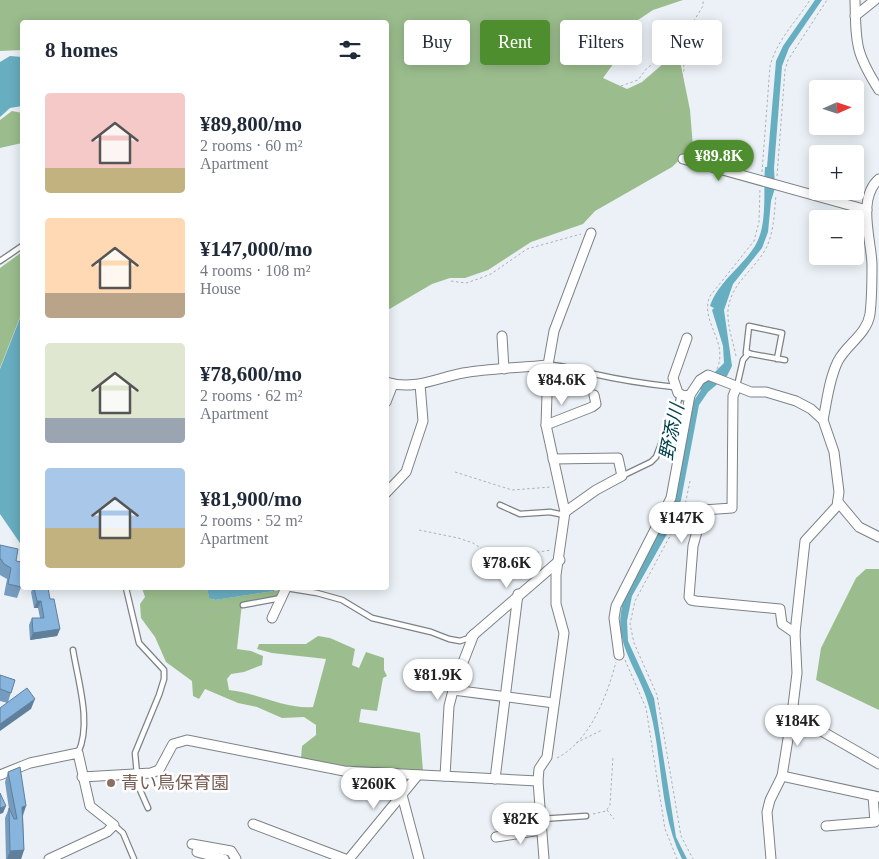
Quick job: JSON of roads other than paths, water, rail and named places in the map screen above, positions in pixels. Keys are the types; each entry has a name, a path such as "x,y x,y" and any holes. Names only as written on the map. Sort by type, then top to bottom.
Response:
{"street":[{"path":"854,0 855,38 858,53 879,90"},
{"path":"855,16 875,0"},
{"path":"682,159 867,210"},
{"path":"823,420 830,385 838,362 864,329 870,316 872,264 867,210 869,195 879,179"},
{"path":"544,859 538,781 539,769 545,760 564,633 556,604 556,575 560,560 564,513 560,486 546,426 548,365 554,331 591,233"},
{"path":"502,336 504,369"},
{"path":"687,338 673,378 677,390 690,395"},
{"path":"390,383 420,384 462,373 548,365"},
{"path":"619,655 614,618 616,606 672,498 690,395 700,380 710,375 751,392 766,392 796,401 811,409 823,420 834,452 839,492 837,506 804,541 795,633 797,673 792,714 782,776 770,800 767,812 771,859"},
{"path":"389,490 406,472 423,421 420,384"},
{"path":"737,386 733,396 732,508 703,510 693,546 690,597 691,600 696,601 780,609 782,624 795,633"},
{"path":"546,426 598,401"},
{"path":"553,458 618,458 622,476 596,490 564,513"},
{"path":"838,502 859,527 879,536"},
{"path":"445,776 447,728 453,690 472,636 518,594 560,560"},
{"path":"272,618 285,590"},
{"path":"494,779 518,594"},
{"path":"453,690 554,703"},
{"path":"792,714 879,764"},
{"path":"82,777 151,773 159,770 173,744 187,740 344,771 538,781"},
{"path":"0,775 30,763 78,753 90,806 114,825 108,832 65,856 49,859"},
{"path":"349,859 418,775"},
{"path":"782,776 876,796 875,822 826,826"},
{"path":"402,795 419,859"},
{"path":"253,824 345,859"},
{"path":"496,837 541,830"},
{"path":"224,859 194,848 231,851 236,859"}],"lane":[{"path":"0,261 20,247"},
{"path":"777,359 782,333 750,326 746,353 749,353 777,359 785,360"},
{"path":"737,386 743,360 749,353"},
{"path":"548,365 564,365 580,371 677,390 674,421 666,431 656,457 652,462 622,476"},
{"path":"500,504 520,514 564,513"},
{"path":"126,590 139,643 164,670 164,679 159,694 135,753 135,774 148,808"},
{"path":"302,590 317,592 342,600 372,618 431,632 449,639 460,641 472,636"},
{"path":"243,605 282,598"},
{"path":"73,650 83,730 78,753"},
{"path":"541,818 586,816"},
{"path":"114,825 123,833 134,859"}],"water":[{"path":"815,0 822,0 789,48 782,66 774,168 775,188 771,201 768,232 762,248 733,284 724,310 732,366 727,376 708,392 699,405 681,500 671,527 632,596 627,621 628,641 654,698 676,837 687,859 682,859 668,820 652,717 642,686 628,656 621,635 621,612 629,585 660,532 672,506 679,481 693,402 701,390 699,388 724,363 723,346 712,310 714,308 710,306 724,282 750,254 759,238 764,208 765,167 767,167 776,61 783,46"},
{"path":"10,56 20,57 20,106 10,108 0,117 0,62"},
{"path":"20,318 20,543 0,514 0,369"},
{"path":"207,590 275,590 215,600 209,598"}],"place":[{"name":"青い鳥保育園","path":"111,783"}],"water label":[{"name":"野添川","path":"671,432"}]}
